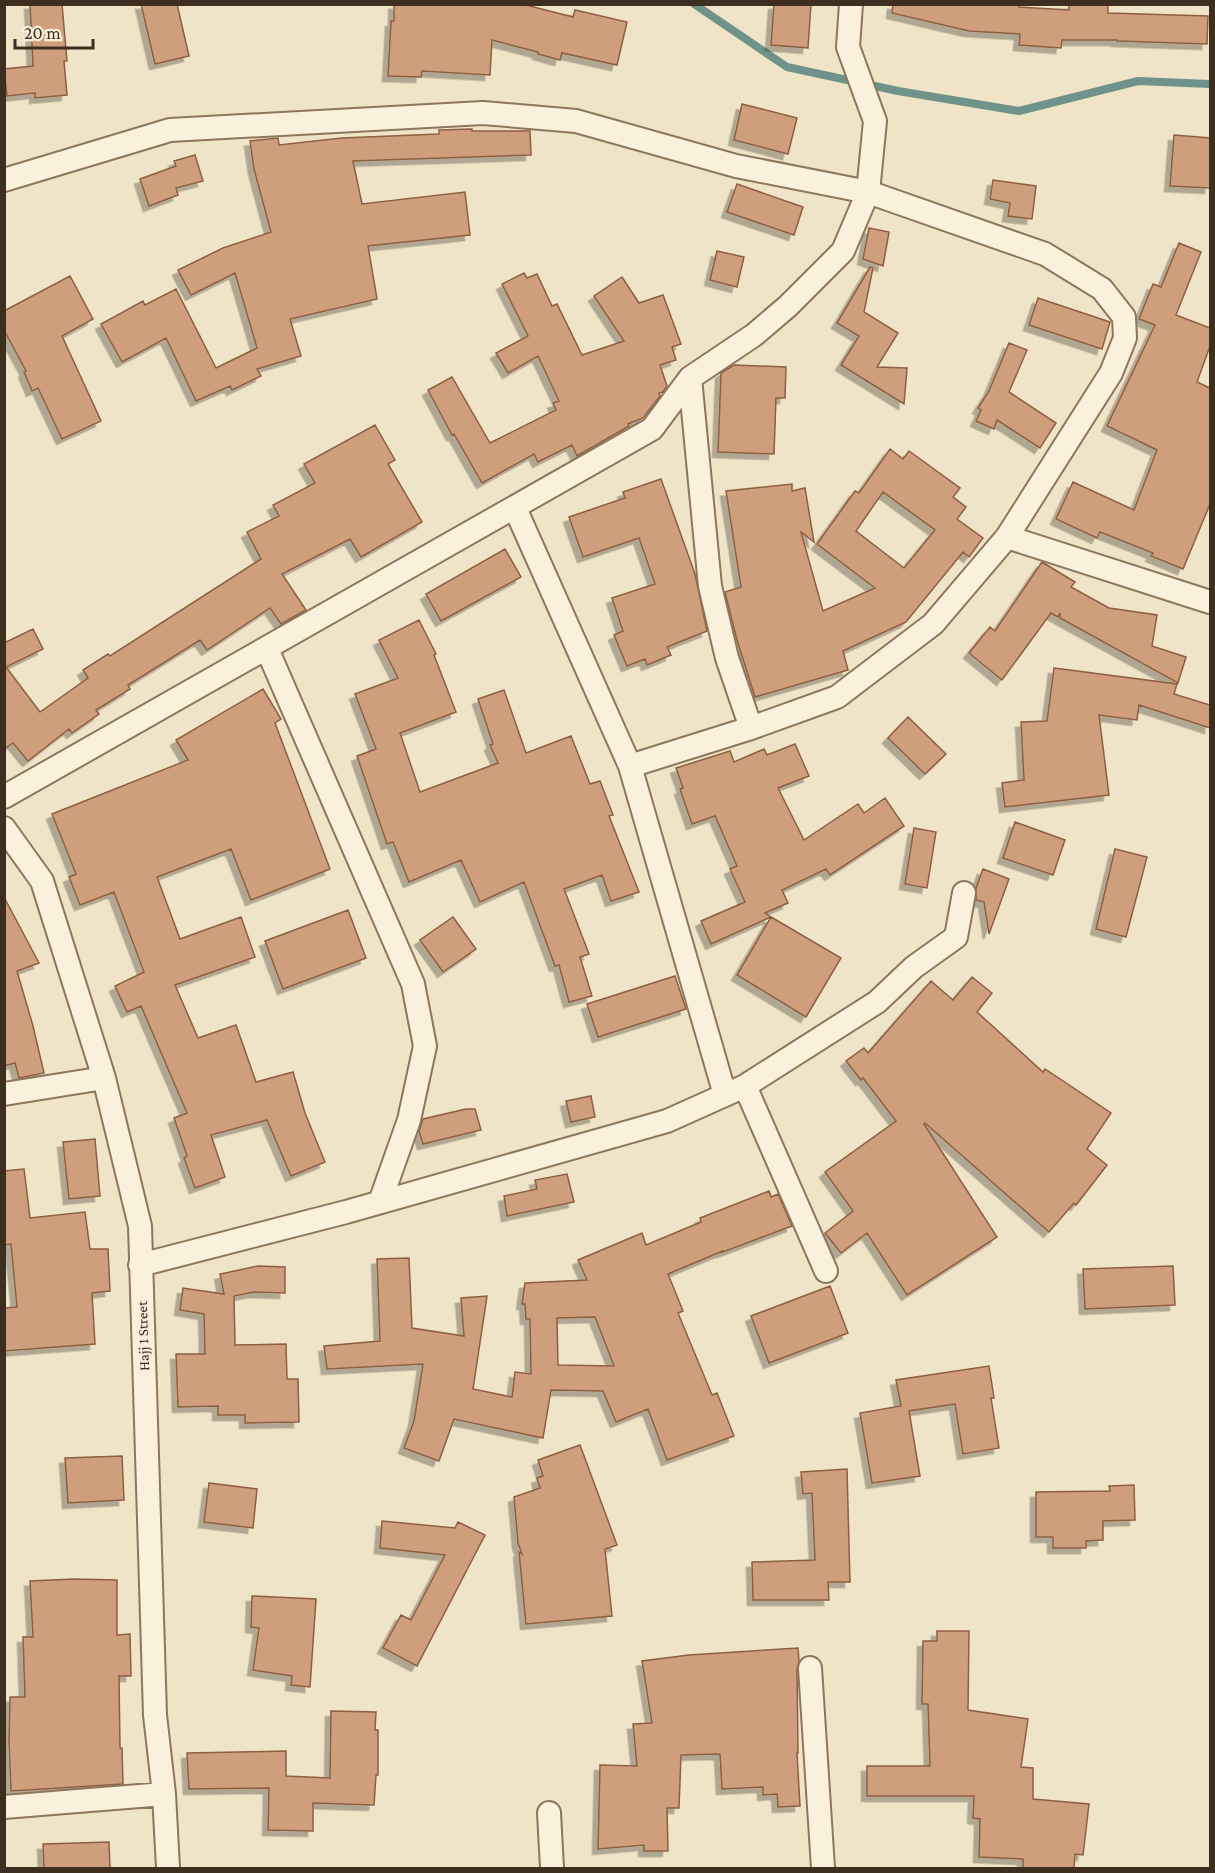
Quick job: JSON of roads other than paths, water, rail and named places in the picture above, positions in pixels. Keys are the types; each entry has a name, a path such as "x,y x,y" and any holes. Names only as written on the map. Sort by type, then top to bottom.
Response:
{"street":[{"path":"4,797 652,429 690,378 762,328 788,306 843,251 868,192 875,121 848,47 851,4"},
{"path":"4,180 170,129 483,113 576,121 736,166 868,192 1045,254 1102,289 1124,317 1125,338 1111,373 1007,537 933,624 837,697 751,728 630,766"},
{"path":"690,378 710,586 727,658 751,728"},
{"path":"515,508 630,766 735,1090 826,1271"},
{"path":"1007,537 1210,602"},
{"path":"267,649 412,984 425,1046 409,1120 380,1202"},
{"name":"Hajj 1 Street","path":"4,828 42,881 104,1077 140,1226 155,1715 164,1794 168,1869"},
{"path":"140,1265 380,1202 667,1121 735,1090 877,1002 914,967 956,937 964,893"},
{"path":"4,1094 104,1077"},
{"path":"810,1668 823,1869"},
{"path":"4,1807 164,1794"},
{"path":"549,1813 552,1869"}],"waterway":[{"path":"694,4 787,67 898,91 1019,111 1138,81 1210,84"}]}
